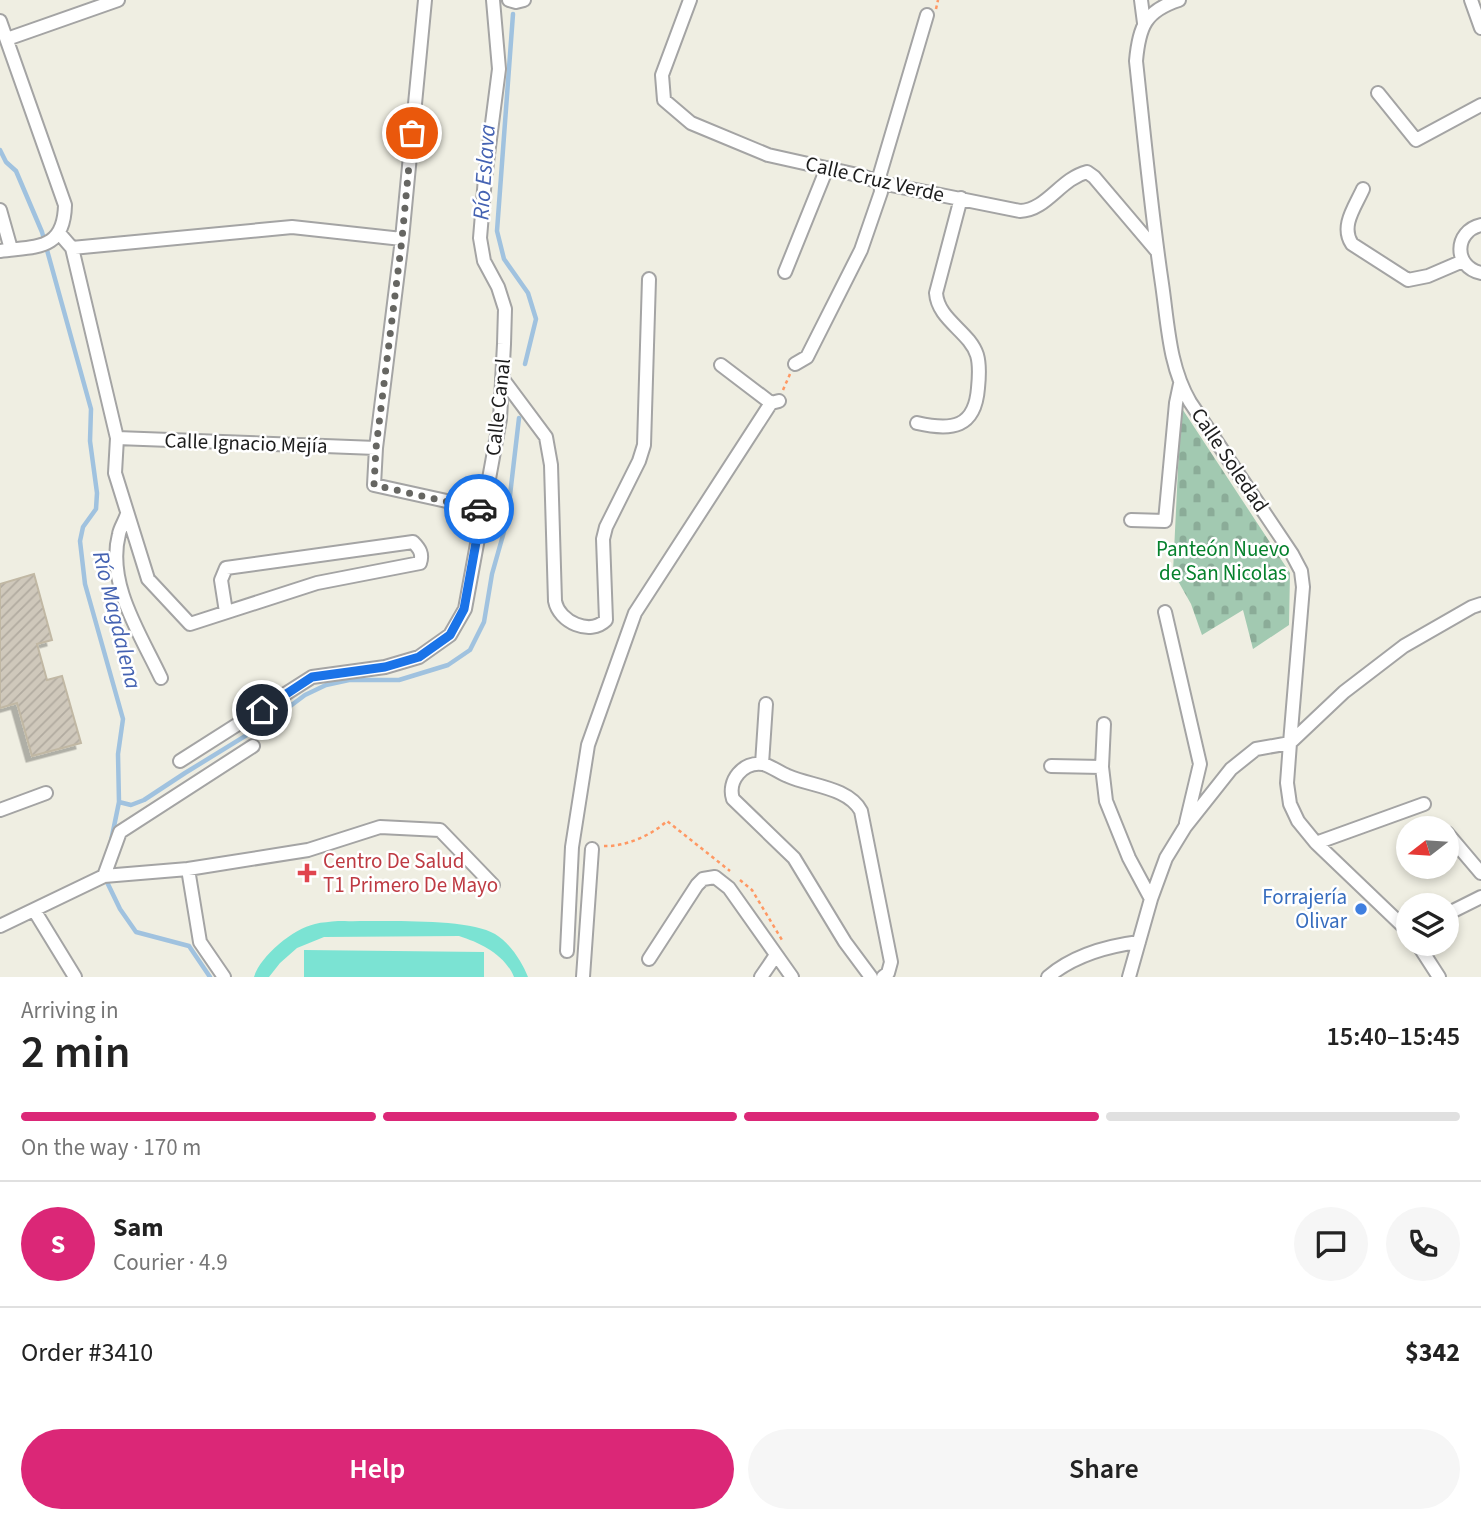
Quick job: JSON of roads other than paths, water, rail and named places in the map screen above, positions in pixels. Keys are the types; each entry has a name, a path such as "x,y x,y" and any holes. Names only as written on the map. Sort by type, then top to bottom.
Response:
{"street":[{"path":"7,39 118,0"},
{"path":"425,0 402,239 376,448 374,485 482,509"},
{"name":"Calle Canal","path":"180,761 312,677 385,667 419,657 450,635 464,609 500,419 502,379 505,309 498,286 484,261 480,237 499,69 493,0"},
{"name":"Calle Cruz Verde","path":"690,0 662,75 664,100 691,123 768,155 862,176 881,183 1020,211 1032,210 1074,175 1087,172 1157,250"},
{"path":"1141,0 1144,23"},
{"path":"1144,23 1162,6 1180,0"},
{"path":"1476,5 1481,28"},
{"path":"795,363 807,358 857,259 881,192 880,174 928,15"},
{"path":"0,21 62,191 65,216 56,237 34,248 5,250 0,210"},
{"name":"Calle Soledad","path":"1144,23 1138,35 1136,61 1173,365 1180,384 1301,571 1303,587 1287,783 1290,804 1298,821 1316,843 1396,920"},
{"path":"1378,93 1416,140 1481,106"},
{"path":"785,272 827,168"},
{"path":"1363,189 1346,226 1352,244 1408,280 1428,276 1463,261"},
{"path":"917,423 934,427 954,427 967,421 977,402 977,357 969,340 940,308 936,293 961,198"},
{"path":"1481,225 1462,237 1460,253 1468,268 1481,272"},
{"path":"56,237 72,248 292,227 402,239"},
{"path":"72,248 117,438 115,473 127,514 148,579 190,624 317,583 420,563 422,557 413,542 226,568 221,580 226,612"},
{"path":"502,379 546,437 551,465 557,611 563,617 590,629 600,626 606,620 603,538 644,445 649,279"},
{"path":"567,951 572,847 588,745 635,613 775,402 721,365"},
{"path":"1130,520 1165,522 1180,384"},
{"name":"Calle Ignacio Mejía","path":"117,438 376,448"},
{"path":"127,514 118,535 117,565 120,586 127,607 161,678"},
{"path":"1129,977 1151,899 1166,858 1185,827 1231,769 1256,749 1290,743 1344,692 1404,646 1481,604"},
{"path":"1165,612 1200,764 1185,827"},
{"path":"762,764 766,704"},
{"path":"1104,724 1101,767 1106,801 1129,858 1151,899"},
{"path":"104,876 120,832 253,746"},
{"path":"871,977 845,942 794,858 733,799 730,789 734,779 747,766 762,764 790,777 832,790 857,804 861,811 891,962 888,973 883,977"},
{"path":"1051,766 1101,767"},
{"path":"0,810 46,793"},
{"path":"1316,843 1424,804"},
{"path":"0,926 104,876 188,869 308,850 380,827 440,831 493,885"},
{"path":"1460,847 1481,873"},
{"path":"583,977 592,849"},
{"path":"188,869 200,942 224,977"},
{"path":"649,959 697,885 703,879 715,877 729,888 792,977"},
{"path":"1459,908 1481,897"},
{"path":"34,910 75,977"},
{"path":"1048,977 1085,955 1112,946 1139,942"},
{"path":"761,977 776,956"},
{"path":"1425,956 1439,977"}],"waterway":[{"name":"Río Eslava","path":"513,14 497,231 504,259 528,293 536,319 525,364"},
{"name":"Río Magdalena","path":"0,150 6,162 16,171 42,232 91,409 90,441 97,493 96,509 83,527 80,541 85,584 123,719 118,754 119,802 111,841"},
{"name":"Río Eslava","path":"119,802 131,805 144,800 273,719 305,695 326,685 349,680 399,680 448,665 470,650 484,622 492,574 507,521 519,418"},
{"name":"Río Magdalena","path":"106,880 120,909 136,932 189,946 210,977"}],"place":[{"name":"Centro De Salud T1 Primero De Mayo","path":"307,873"},
{"name":"Forrajería Olivar","path":"1361,909"}],"park label":[{"name":"Panteón Nuevo de San Nicolas","path":"1223,561"}]}
